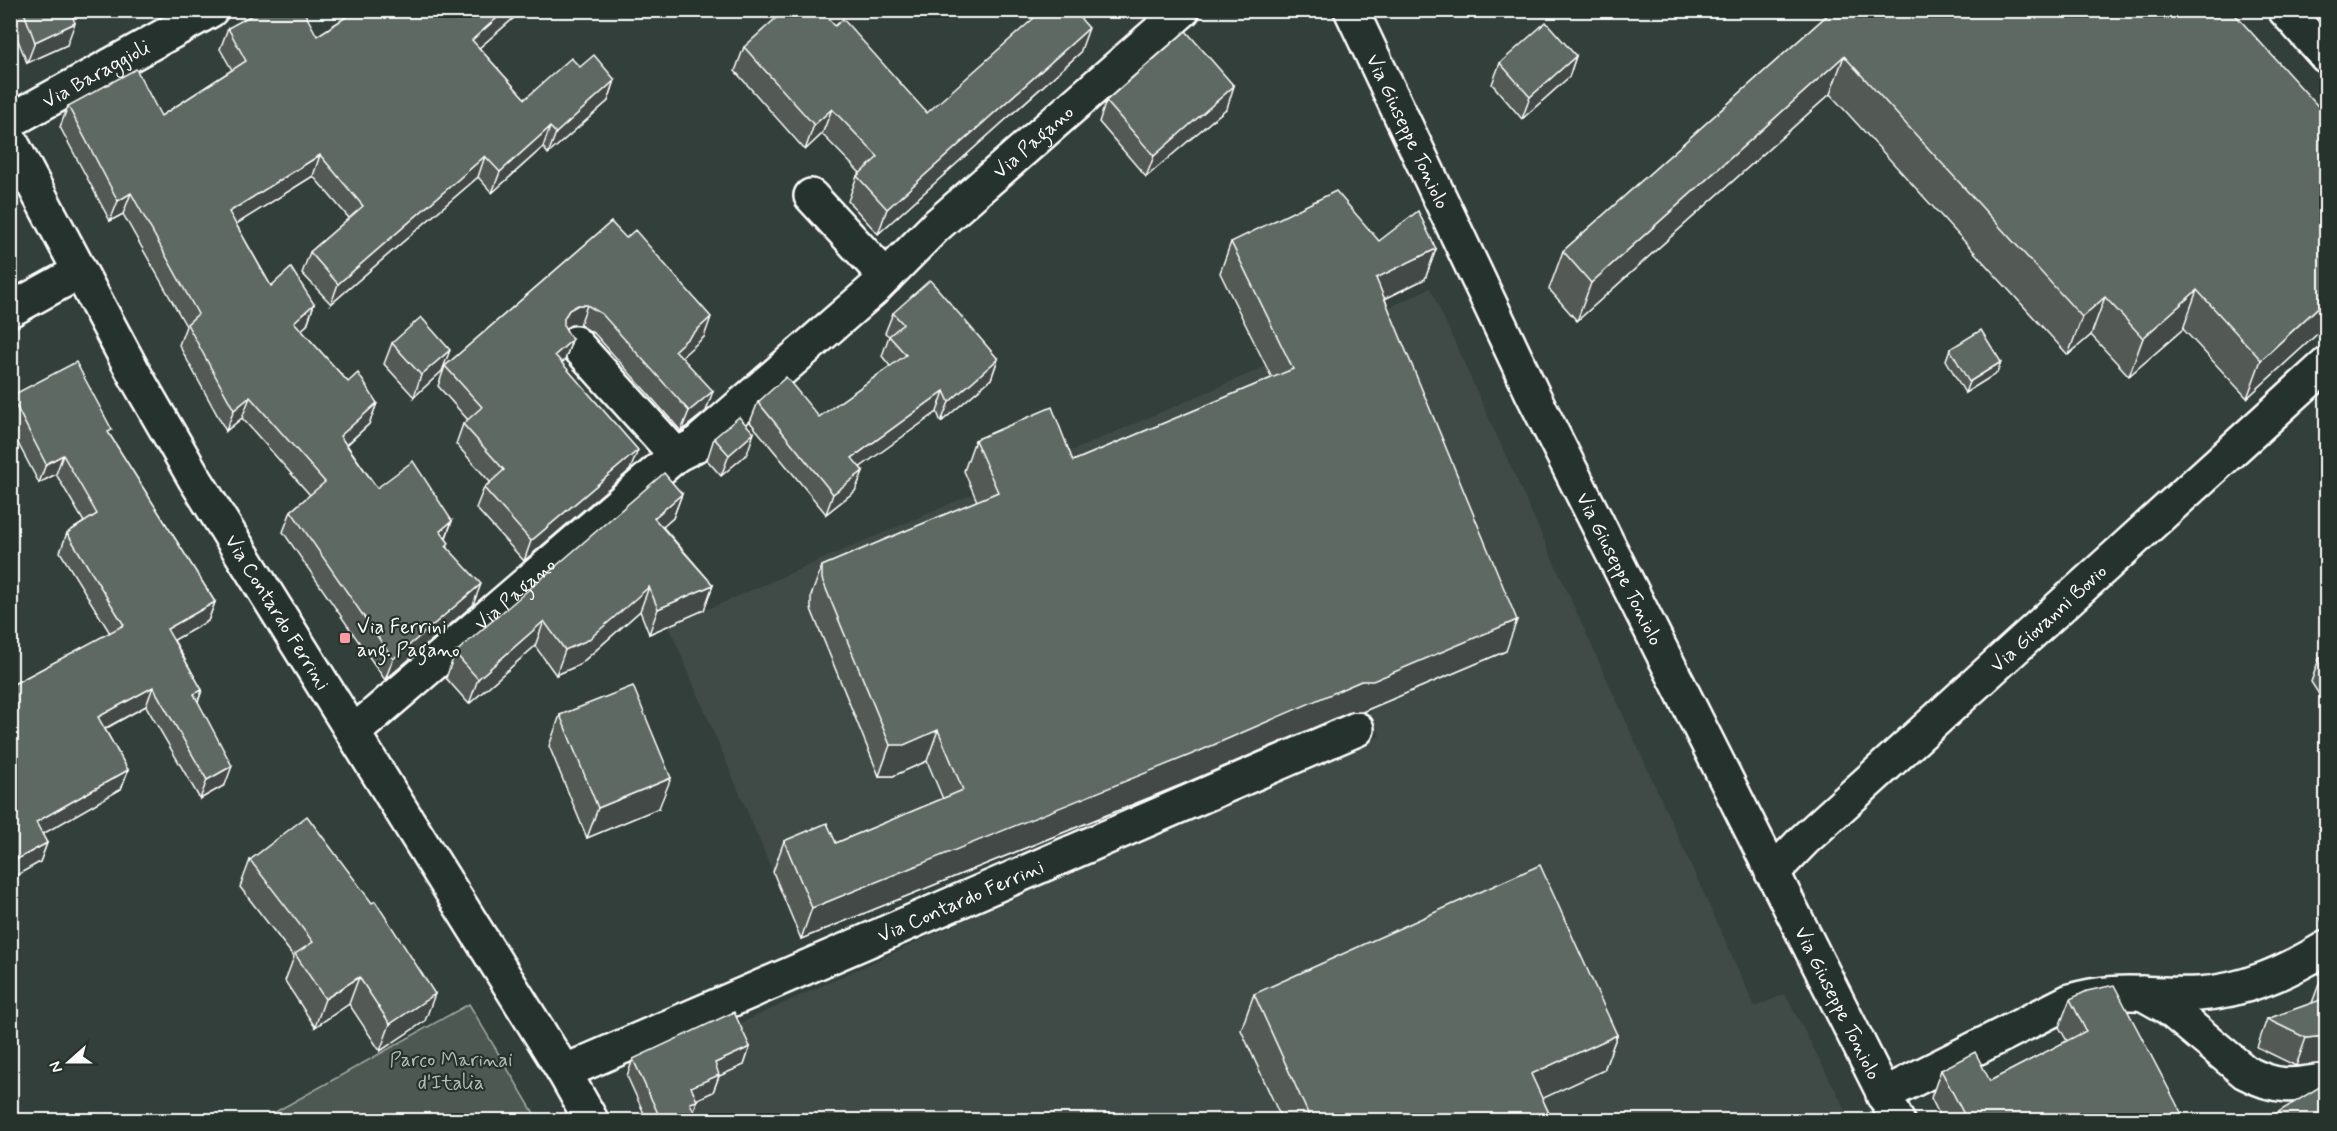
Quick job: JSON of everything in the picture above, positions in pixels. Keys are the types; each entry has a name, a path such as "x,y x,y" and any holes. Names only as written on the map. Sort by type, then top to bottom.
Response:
{"street":[{"name":"Via Baraggioli","path":"10,121 211,10"},
{"name":"Via Pagano","path":"354,732 676,454 694,446 886,277 936,226 1183,10"},
{"name":"Via Giuseppe Toniolo","path":"1351,10 1538,403 1890,1108"},
{"path":"2284,10 2326,56"},
{"name":"Via Contardo Ferrini","path":"10,140 79,272 205,495 564,1072 591,1120"},
{"path":"811,196 886,277"},
{"path":"10,310 79,272"},
{"path":"575,343 676,454"},
{"name":"Via Giovanni Bovio","path":"1772,873 1804,840 2326,365"},
{"name":"Via Contardo Ferrini","path":"564,1072 1357,729"},
{"path":"1890,1108 2070,1001 2101,992 2195,994 2244,986 2278,974 2326,948"},
{"path":"2142,993 2167,1007 2245,1072 2259,1080 2273,1085 2288,1086 2326,1080"}],"shaded area":[{"path":"1430,288 1755,1007 1785,994 1851,1120 647,1120 728,1029 1002,903 1380,736 1369,709 801,939 669,626 1258,370"}],"green space":[{"name":"Parco Marinai d'Italia","path":"469,1004 538,1120 261,1120"}],"building":[{"path":"23,10 70,10 75,23 35,42"},
{"path":"261,10 303,10 317,36 357,10 506,10 472,40 525,99 571,58 580,67 594,55 615,80 556,133 550,127 500,172 485,156 338,284 310,252 363,206 320,155 229,212 271,286 291,268 314,304 294,322 348,382 358,373 377,403 340,436 377,488 413,461 452,521 440,531 449,543 446,546 481,584 393,659 291,511 325,482 250,397 234,410 187,324 198,314 131,193 118,201 68,106 136,69 161,116 246,61 228,28"},
{"path":"785,10 821,10 835,26 843,19 927,113 1043,10 1073,10 1089,28 887,209 857,176 878,157 832,109 814,125 744,47"},
{"path":"1833,10 2231,10 2326,115 2326,300 2261,360 2197,290 2143,338 2105,297 2082,317 1844,56 1591,283 1563,251"},
{"path":"1546,22 1576,56 1530,97 1500,63"},
{"path":"1186,31 1234,86 1154,156 1106,101"},
{"path":"1336,191 1379,241 1418,211 1436,249 1376,278 1517,620 1373,681 1361,681 1195,753 812,908 784,841 827,823 836,843 963,790 938,730 904,745 890,745 822,579 822,566 998,492 975,440 1052,407 1073,461 1293,369 1231,242"},
{"path":"611,222 626,238 635,230 711,317 675,350 713,391 689,411 602,314 587,305 578,305 569,310 564,318 564,326 572,340 555,355 638,450 531,541 484,488 504,470 463,424 482,407 445,366"},
{"path":"930,280 998,359 949,402 944,391 852,458 863,471 833,494 758,402 786,377 819,417 906,355 889,336 903,324 893,313"},
{"path":"421,317 450,350 421,375 392,343"},
{"path":"1981,330 2001,362 1969,382 1950,349"},
{"path":"76,362 112,430 108,432 215,602 167,629 202,690 194,694 232,766 207,780 153,687 98,717 128,770 36,822 47,843 10,863 10,686 124,625 67,533 97,514 63,455 46,464 11,396"},
{"path":"739,417 754,433 729,455 714,438"},
{"path":"664,473 682,494 654,518 713,585 658,609 649,587 588,640 565,650 544,621 478,679 455,653"},
{"path":"2326,655 2326,670 2319,659"},
{"path":"633,686 671,778 598,808 560,715"},
{"path":"307,816 372,903 375,901 435,994 390,1024 359,977 325,999 295,954 313,942 250,860"},
{"path":"1540,865 1617,1035 1531,1074 1552,1120 1311,1120 1254,994"},
{"path":"2326,974 2326,987 2322,976"},
{"path":"2114,985 2185,1120 1967,1120 1941,1070 1975,1052 1990,1081 2086,1031 2070,999 2087,991"},
{"path":"2326,998 2326,1036 2306,1038 2267,1019"},
{"path":"734,1012 750,1047 715,1063 719,1075 691,1087 697,1101 690,1103 698,1120 661,1120 633,1059"},
{"path":"2326,1083 2326,1120 2265,1120"}],"place":[{"name":"Via Ferrini ang. Pagano","path":"345,638"}]}
